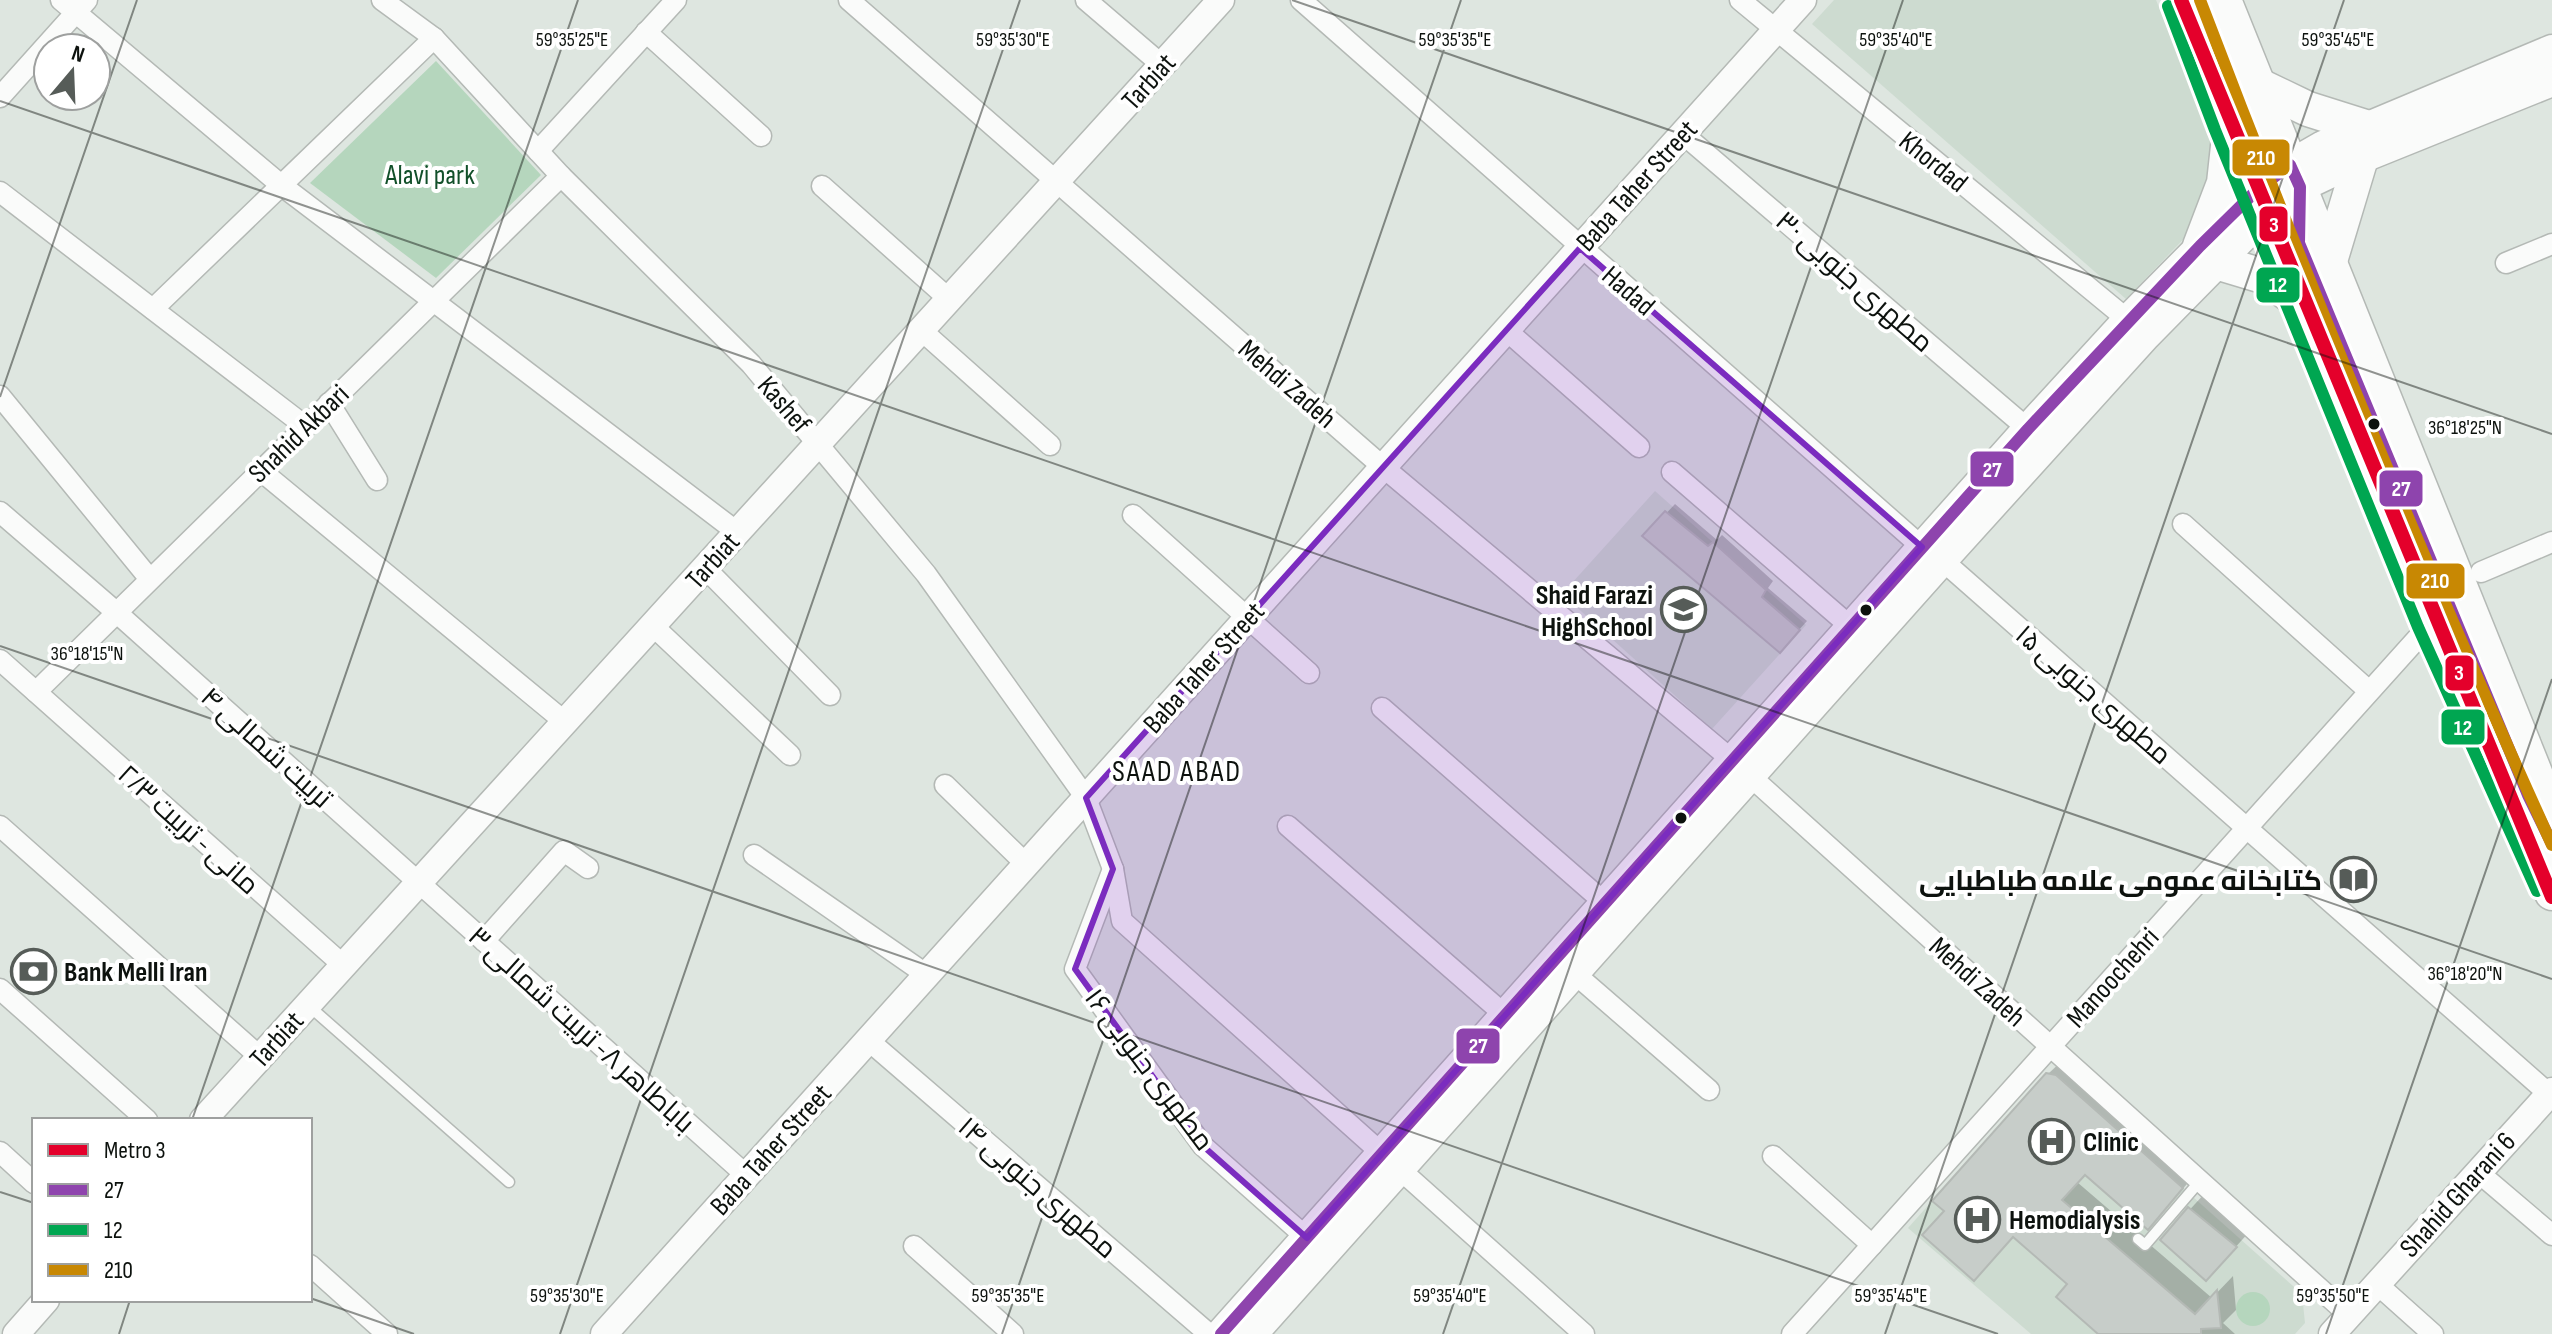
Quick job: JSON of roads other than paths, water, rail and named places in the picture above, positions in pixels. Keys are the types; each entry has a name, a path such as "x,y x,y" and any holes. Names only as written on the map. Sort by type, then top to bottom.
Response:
{"main road":[{"path":"2183,0 2230,124 2433,621 2549,871"},
{"path":"2224,0 2552,815"},
{"path":"1252,1334 1505,1015 1605,903 1741,768 1932,554 2208,254 2262,202 2295,176 2552,50"},
{"path":"2258,85 2308,109 2363,143 2552,81"},
{"path":"1221,1334 1307,1238 1390,1161 1574,973 1851,627 1932,554 2028,429 2128,320 2208,254 2224,183 2230,124"},
{"path":"2330,261 2363,143"},
{"path":"2208,254 2266,277 2303,305"}],"street":[{"name":"Kashef","path":"382,0 434,38 561,176 751,364 926,574 1086,798 1113,869 1122,921 1584,1334"},
{"path":"538,151 676,0"},
{"name":"Mehdi Zadeh","path":"849,0 1383,467 1741,768 2200,1181 2340,1324"},
{"path":"1086,0 1162,65"},
{"name":"Tarbiat","path":"205,1118 1221,0"},
{"name":"Hadad","path":"1301,0 1932,554"},
{"name":"Khordad","path":"1740,0 2128,320"},
{"name":"Baba Taher Street","path":"604,1334 1803,0"},
{"path":"0,97 74,4 281,185 737,532"},
{"path":"646,32 761,136"},
{"path":"153,309 434,38"},
{"name":"مطهری جنوبی ۳۰","path":"1683,134 2028,429"},
{"name":"Shahid Akbari","path":"36,692 561,176"},
{"path":"822,186 949,299"},
{"path":"0,192 305,426"},
{"path":"2506,263 2552,244"},
{"path":"921,330 1050,445"},
{"path":"1506,330 1639,447"},
{"path":"0,396 149,578"},
{"path":"329,403 377,480"},
{"path":"260,470 565,722"},
{"path":"1672,472 1851,627"},
{"name":"تربیت شمالی ۴","path":"0,512 419,882"},
{"path":"1133,515 1309,673"},
{"path":"2183,524 2369,691"},
{"path":"2481,572 2552,542"},
{"name":"مطهری جنوبی ۱۵","path":"1932,554 2550,1092"},
{"path":"705,568 830,695"},
{"name":"Manoochehri","path":"1792,1334 2433,621"},
{"path":"652,625 790,755"},
{"name":"مانی - تربیت ۲/۳","path":"0,660 343,965"},
{"path":"1382,708 1605,903"},
{"path":"945,785 1026,864"},
{"path":"0,826 260,1057"},
{"path":"1288,826 1505,1015"},
{"path":"484,941 564,851 588,868"},
{"path":"754,855 927,975"},
{"name":"مطهری جنوبی ۱۶","path":"1113,869 1075,969 1203,1146 1307,1238"},
{"name":"باباطاهر ۸- تربیت شمالی ۳","path":"419,882 746,1175"},
{"path":"1574,973 1709,1090"},
{"path":"0,989 145,1118"},
{"name":"مطهری جنوبی ۱۴","path":"868,1040 1209,1334"},
{"name":"Shahid Gharani 6","path":"2340,1324 2550,1092"},
{"path":"0,1152 32,1181"},
{"path":"1773,1156 1872,1245"},
{"path":"2478,1172 2552,1235"},
{"path":"914,1246 1013,1334"},
{"path":"312,1267 387,1334"},
{"path":"2377,1284 2433,1334"},
{"path":"16,1334 44,1302"}],"lane":[{"path":"2295,176 2299,243 2522,780 2549,871"},
{"path":"308,1004 509,1182"},
{"path":"2138,1239 2145,1245 2200,1181"}],"metro line":[{"name":"3","path":"2181,0 2552,897"}],"place":[{"name":"Shaid Farazi HighSchool","path":"1684,610"},
{"name":"کتابخانه عمومی علامه طباطبایی","path":"2353,880"},
{"name":"Bank Melli Iran","path":"33,971"},
{"name":"Clinic","path":"2052,1141"},
{"name":"Hemodialysis","path":"1978,1219"}],"district":[{"name":"SAAD ABAD","path":"1177,771"}],"park label":[{"name":"Alavi park","path":"430,174"}]}
